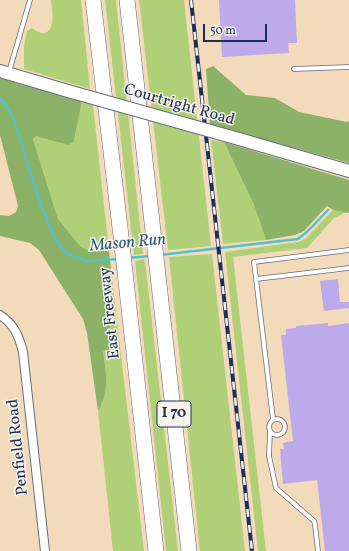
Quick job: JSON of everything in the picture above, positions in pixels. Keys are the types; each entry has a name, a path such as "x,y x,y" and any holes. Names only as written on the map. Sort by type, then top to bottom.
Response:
{"highway":[{"name":"East Freeway","path":"93,0 156,551"},
{"name":"I 70","path":"127,0 189,551"}],"street":[{"name":"Courtright Road","path":"4,73 349,171"},
{"name":"Penfield Road","path":"0,315 8,320 18,334 23,352 45,551"}],"lane":[{"path":"4,73 30,0"},
{"path":"294,69 349,67"},
{"path":"318,551 314,521 276,488 269,456 270,432 268,426 273,419 254,262 349,250"},
{"path":"256,279 349,268"},
{"path":"270,432 274,435 279,435 284,430 285,425 281,420 273,419"}],"green space":[{"path":"51,0 81,0 90,89 24,69 24,46 27,31 32,28 38,32 46,33 49,30 52,21"},
{"path":"105,0 116,0 143,254 134,255"},
{"path":"139,0 184,0 211,246 168,250"},
{"path":"213,66 246,95 275,98 299,112 347,122 349,121 349,163 210,125 206,69"},
{"path":"0,78 82,101 74,141 69,145 36,136 33,139 58,219 81,247 88,250 109,251 111,270 105,278 103,288 112,338 110,352 105,350 103,352 106,383 102,404 98,411 87,333 83,319 39,250 30,243 0,236 0,215 9,216 16,212 18,206 0,135"},
{"path":"82,101 93,105 109,251 88,250 81,247 58,219 33,139 36,136 74,141"},
{"path":"211,140 224,142 254,205 266,240 223,244"},
{"path":"224,142 349,180 349,213 333,210 327,206 304,231 295,235 266,240 254,205"},
{"path":"333,210 347,212 334,218 307,248 233,257 266,551 258,551 225,252 298,242 306,238"},
{"path":"212,254 245,551 200,551 169,257"},
{"path":"144,259 178,551 166,551 135,261"},
{"path":"111,270 144,551 113,551 98,411 104,397 106,382 103,352 105,350 110,351 112,338 103,288 105,278"}],"building":[{"path":"219,0 295,0 297,43 288,43 289,53 222,57"},
{"path":"338,279 340,302 349,302 349,308 324,311 320,281"},
{"path":"328,323 328,326 349,323 349,551 325,551 317,480 283,484 280,449 284,449 283,443 293,441 281,335 286,335 286,329 296,328 296,326"}],"waterway":[{"name":"Mason Run","path":"0,98 9,110 15,123 40,203 55,239 66,253 86,261 119,259"},
{"name":"Mason Run","path":"160,255 298,239 328,210"},
{"name":"Mason Run","path":"128,258 151,256"}],"railway":[{"path":"191,0 252,551"}]}
